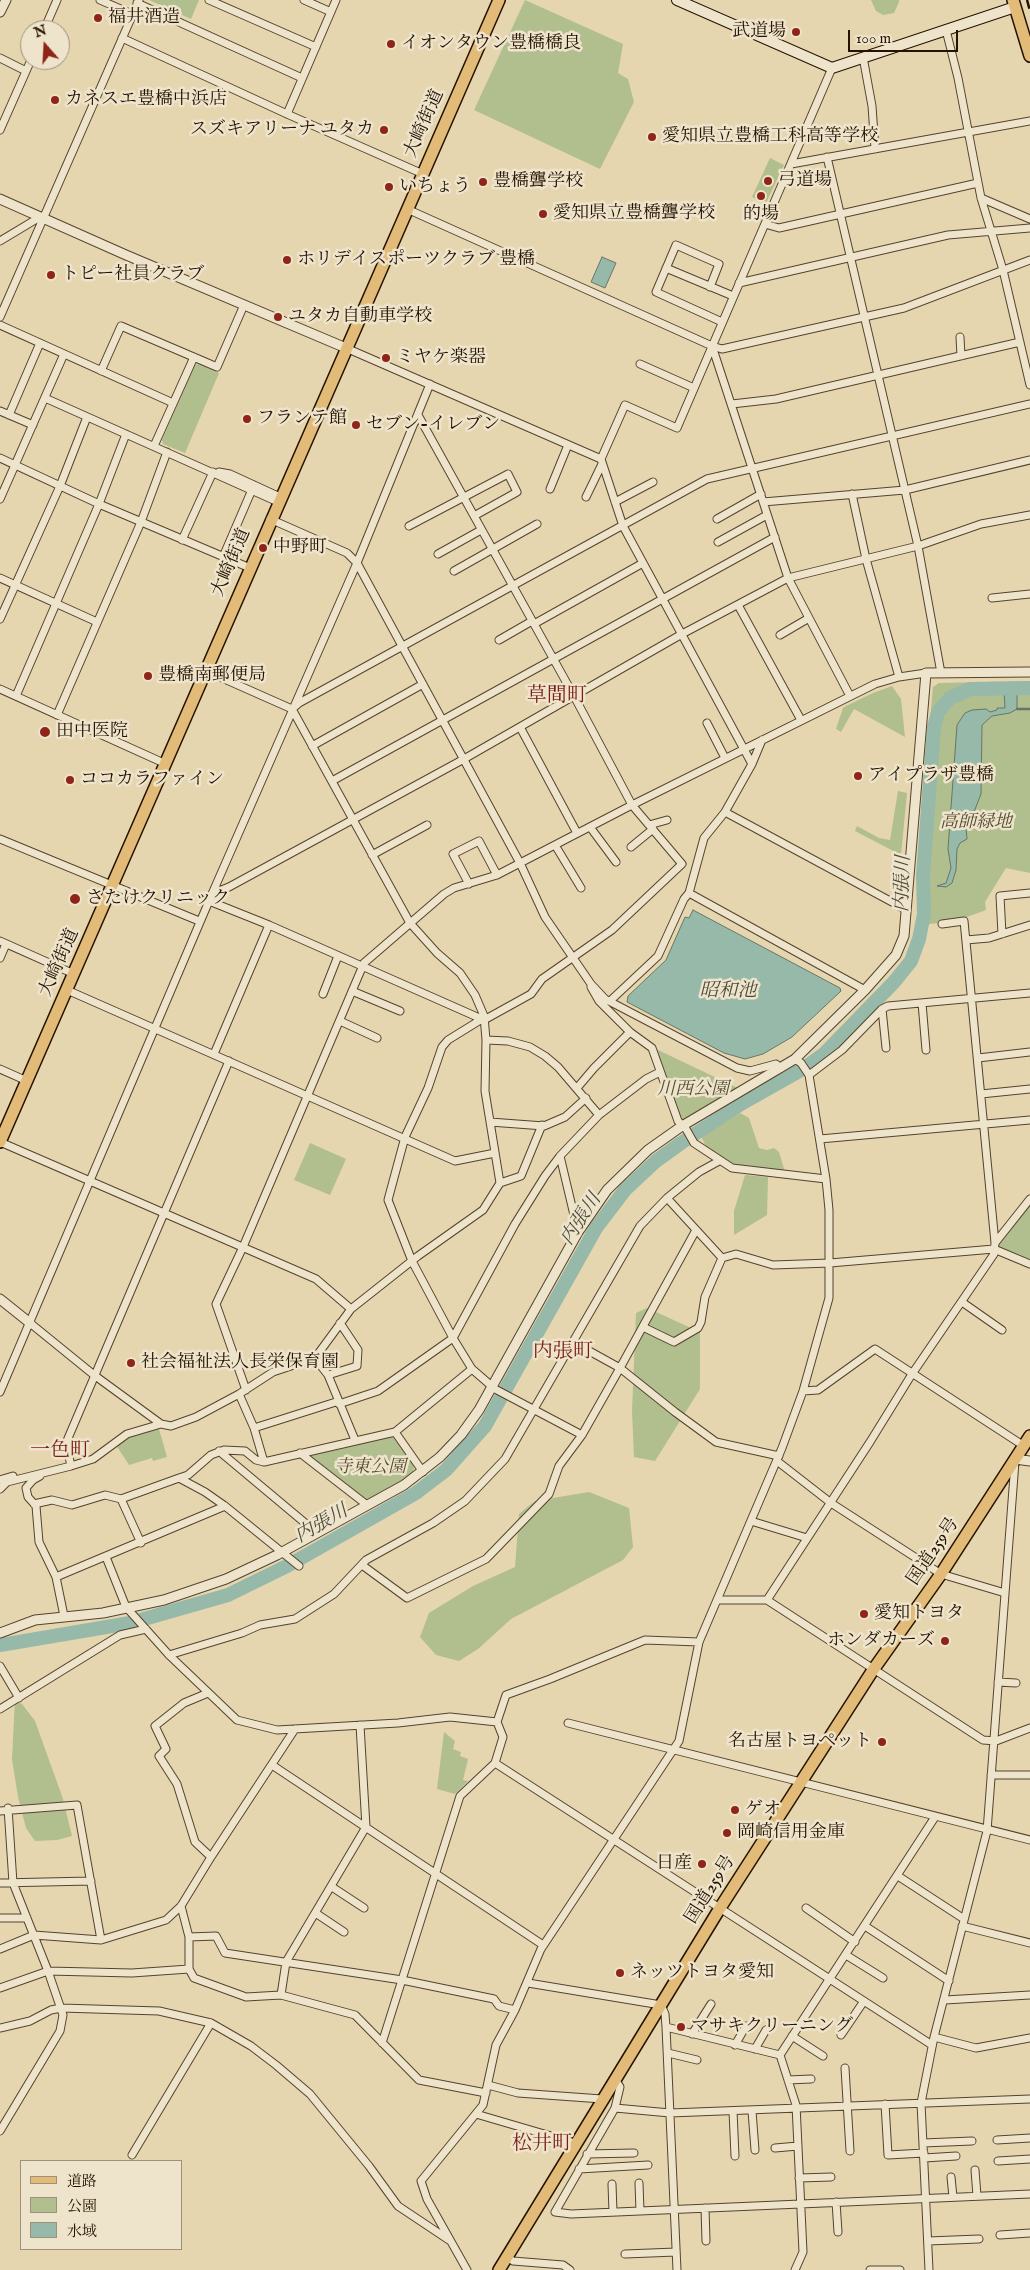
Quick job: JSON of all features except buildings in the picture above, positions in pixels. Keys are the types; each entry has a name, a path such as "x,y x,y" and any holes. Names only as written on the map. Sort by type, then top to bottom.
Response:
{"main road":[{"name":"大崎街道","path":"0,1142 166,764 204,670 498,0"},
{"path":"677,0 832,68 946,30 1014,3 1030,56"},
{"name":"国道259号","path":"498,2270 720,1908 873,1670 941,1574 1027,1441"}],"street":[{"path":"0,12 6,0"},
{"path":"48,20 57,0"},
{"path":"100,0 132,14"},
{"path":"209,0 316,47"},
{"path":"304,0 331,12"},
{"path":"287,114 336,0"},
{"path":"0,317 42,217 138,2 302,78"},
{"path":"946,30 958,78 981,198 1003,270 1030,385"},
{"path":"122,38 423,174"},
{"path":"863,57 872,106 875,149"},
{"path":"0,58 26,71 0,130"},
{"path":"586,497 625,405 677,428 832,68"},
{"path":"791,164 1030,121"},
{"path":"827,157 918,546 941,673"},
{"path":"765,224 780,228 978,183"},
{"path":"0,198 126,256 430,384 601,461 623,526 752,764"},
{"path":"981,198 1030,218"},
{"path":"407,209 722,349 904,308 1030,260"},
{"path":"0,241 42,217"},
{"path":"739,283 948,235 1030,228"},
{"path":"710,287 719,264 676,245 656,292 722,322"},
{"path":"666,268 733,296"},
{"path":"101,371 121,326 217,367 244,305"},
{"path":"0,325 173,403"},
{"path":"960,337 961,356"},
{"path":"732,404 776,399 1020,342"},
{"path":"9,415 40,343"},
{"path":"712,346 788,578 850,696"},
{"path":"0,499 64,354"},
{"path":"154,446 194,357"},
{"path":"640,364 694,388"},
{"path":"0,1392 3,1376 30,1323 199,921 357,563 430,384"},
{"path":"45,398 213,472 230,474 252,488 279,499"},
{"path":"292,709 299,703 707,479 1030,404"},
{"path":"0,411 33,425"},
{"path":"418,415 574,696 632,805 682,864 612,930 537,983 531,994 448,1040 442,1047 428,1088 405,1137 388,1200 412,1261 453,1338 472,1369 493,1388 509,1398 582,1435"},
{"path":"0,619 60,486 87,417"},
{"path":"16,696 99,504 126,434"},
{"path":"550,489 568,445"},
{"path":"57,715 141,522 167,452"},
{"path":"0,458 99,504 250,568"},
{"path":"716,519 762,498 905,490 1030,460"},
{"path":"182,540 213,472"},
{"path":"409,526 508,474 517,492 474,516"},
{"path":"615,502 653,482"},
{"path":"222,557 252,488"},
{"path":"852,494 866,559 900,677"},
{"path":"718,542 767,515"},
{"path":"212,894 229,887 352,818 464,759 682,634 788,578 918,546 981,524 1030,515"},
{"path":"270,519 347,553 357,563 520,863 545,917 591,984 610,1001 737,1068 750,1071 776,1064 781,1068"},
{"path":"454,571 537,524"},
{"path":"438,554 482,530"},
{"path":"332,781 774,537"},
{"path":"498,640 643,563"},
{"path":"0,578 97,622"},
{"path":"992,598 1030,594"},
{"path":"738,605 801,720"},
{"path":"780,635 809,618"},
{"path":"204,670 292,709 410,923 436,952 460,973 475,995 483,1019 486,1040 485,1091 500,1183"},
{"path":"264,1462 216,1304 243,1247 363,966 444,894 498,875 632,805 875,684 900,677 926,673 1030,672"},
{"path":"0,1633 35,1620 128,1610 191,1592 226,1579 284,1553 423,1472 461,1435 493,1388 578,1232 607,1190 648,1150 781,1068 798,1061 891,962 899,949 904,936 926,673"},
{"path":"312,746 423,684"},
{"path":"0,688 166,764"},
{"path":"707,723 725,758"},
{"path":"520,727 577,834"},
{"path":"610,1001 658,956 684,899 689,893 704,838 725,812 752,764 762,740"},
{"path":"725,812 905,909"},
{"path":"631,847 651,827 667,820"},
{"path":"372,855 427,825"},
{"path":"590,827 616,862"},
{"path":"0,840 199,921"},
{"path":"468,884 454,854 479,841 498,875"},
{"path":"555,845 581,888"},
{"path":"689,893 865,990"},
{"path":"1002,934 1000,896 1030,893"},
{"path":"209,902 363,966 483,1019"},
{"path":"767,1600 912,1374 994,1254 995,1246 964,921 942,924"},
{"path":"214,1054 269,926"},
{"path":"966,940 989,938 1030,926"},
{"path":"0,958 3,943 74,974"},
{"path":"323,994 338,956"},
{"path":"591,984 591,988 599,1001 630,1032 652,1048 678,1121 694,1143 732,1168 826,1179"},
{"path":"67,990 456,1161 495,1153"},
{"path":"352,991 400,1011"},
{"path":"809,1074 842,1050 882,1009 888,1006 1030,993"},
{"path":"922,1003 926,1050"},
{"path":"882,1009 886,1048"},
{"path":"340,1021 377,1038"},
{"path":"577,1088 630,1032"},
{"path":"486,1040 508,1041 530,1047 545,1056 586,1098 598,1115"},
{"path":"978,1058 1030,1052"},
{"path":"71,1466 66,1443 229,1061"},
{"path":"467,2270 427,2199 422,2181 483,2105 496,2045 528,1983 543,1945 679,1742 699,1642 778,1459 803,1392 829,1298 830,1263 826,1179 809,1074 798,1061"},
{"path":"0,1069 27,1081"},
{"path":"254,1428 378,1391 453,1338 515,1224 560,1156 598,1115 646,1079 660,1072"},
{"path":"981,1094 1030,1089"},
{"path":"490,1122 542,1125 566,1117 586,1098"},
{"path":"820,1139 1030,1120"},
{"path":"0,1299 94,1375 161,1424 171,1426 196,1417 243,1392 273,1372 315,1358 351,1309 412,1261 483,1210 500,1183 521,1176 542,1125"},
{"path":"0,1142 316,1279 351,1309"},
{"path":"560,1156 578,1232"},
{"path":"169,1655 242,1633 260,1625 295,1619 334,1594 366,1560 433,1523 465,1501 505,1459 636,1232 667,1198 690,1179 719,1161"},
{"path":"667,1198 722,1258"},
{"path":"995,1246 1030,1199"},
{"path":"362,1565 407,1598 486,1559 549,1494 560,1466 582,1435 696,1230"},
{"path":"722,1258 736,1254 772,1265 830,1263 995,1246 1030,1264"},
{"path":"643,1327 674,1342 698,1328 701,1322 705,1297 722,1258"},
{"path":"962,1302 1002,1330"},
{"path":"328,1375 357,1366 358,1350 340,1323"},
{"path":"573,1342 620,1368 716,1442 778,1459 831,1503 941,1574 1005,1593"},
{"path":"803,1392 818,1390 875,1349 912,1374 1027,1441"},
{"path":"315,1358 328,1375 355,1440"},
{"path":"34,1504 52,1500 72,1505 106,1495 121,1499 188,1474 219,1451 224,1450 242,1450 256,1460 264,1462 300,1452 394,1432 472,1369"},
{"path":"0,1489 7,1482 71,1466 93,1458 127,1434 161,1424"},
{"path":"394,1432 423,1472"},
{"path":"219,1451 317,1533"},
{"path":"300,1452 367,1505"},
{"path":"929,2270 921,2103 933,2041 987,1831 1015,1459 1030,1461"},
{"path":"50,1471 33,1480 26,1488 28,1497 34,1504 39,1542 56,1577 64,1616"},
{"path":"0,1480 22,1473 27,1477"},
{"path":"179,1478 205,1492 224,1506 298,1566"},
{"path":"121,1499 141,1543"},
{"path":"56,1577 141,1543 224,1506"},
{"path":"751,1520 807,1538"},
{"path":"106,1557 128,1610 169,1655 237,1720 277,1730 450,1717 497,1722"},
{"path":"718,1600 767,1600 983,1740 994,1741 1030,1728"},
{"path":"0,1709 120,1635 146,1628"},
{"path":"382,2043 437,1874 460,1796 495,1763 503,1737 497,1722 506,1695 550,1680 645,1640 699,1642"},
{"path":"0,1666 20,1698"},
{"path":"998,1682 1016,1683"},
{"path":"208,1693 184,1703 155,1726 166,1749 159,1756 177,1784 195,1842 211,1857"},
{"path":"568,1723 987,1831 1030,1840"},
{"path":"281,1995 286,1962 366,1827 360,1725"},
{"path":"0,1949 34,1935 101,1940 166,1920 181,1906 295,1729"},
{"path":"495,1763 830,1979 933,2041 976,2048 1030,2038"},
{"path":"272,1765 543,1945"},
{"path":"991,1775 1030,1775"},
{"path":"0,1810 77,1805 101,1940"},
{"path":"0,2131 60,2031 63,2015 48,1971 13,1883 8,1808"},
{"path":"780,2055 935,1817"},
{"path":"898,1876 963,1923 1030,1943"},
{"path":"0,1883 91,1881"},
{"path":"332,1887 364,1908"},
{"path":"181,1906 189,1937 188,1969 194,1978 246,1997 281,1995 354,2015 419,2080 518,2093 602,2099"},
{"path":"806,1908 855,1942"},
{"path":"316,1914 344,1932"},
{"path":"0,1918 27,1918"},
{"path":"865,1926 949,1982"},
{"path":"189,1937 216,1936 225,1953 402,1980 494,1999 499,2006 515,2010"},
{"path":"846,1954 883,1978"},
{"path":"0,1988 48,1971 132,1973 188,1969"},
{"path":"528,1983 661,2005 665,2014 668,2053 677,2270"},
{"path":"945,2000 1029,1995 1030,2004"},
{"path":"841,2035 864,2000"},
{"path":"692,2034 711,2004"},
{"path":"0,2028 30,2021 52,2010 62,2008 159,2011 211,2023 276,2064 310,2094 369,2166 398,2206 452,2242"},
{"path":"132,2154 211,2023"},
{"path":"734,2045 746,2026"},
{"path":"666,2027 780,2055"},
{"path":"755,2049 766,2030"},
{"path":"792,2036 823,2056"},
{"path":"668,2053 697,2060"},
{"path":"780,2055 796,2109 802,2252 794,2270"},
{"path":"845,2068 850,2150"},
{"path":"615,2080 620,2087 615,2108 555,2212 572,2214 1030,2194"},
{"path":"788,2080 811,2080"},
{"path":"615,2108 670,2113 1030,2098"},
{"path":"885,2104 888,2155 956,2156"},
{"path":"752,2110 755,2150"},
{"path":"734,2111 734,2156"},
{"path":"476,2114 575,2144"},
{"path":"997,2140 1030,2138"},
{"path":"924,2143 972,2141"},
{"path":"775,2148 798,2146"},
{"path":"588,2154 634,2152"},
{"path":"998,2161 1030,2159"},
{"path":"579,2169 648,2165"},
{"path":"975,2170 977,2196"},
{"path":"799,2178 831,2176"},
{"path":"951,2177 953,2197"},
{"path":"639,2183 640,2211"},
{"path":"612,2184 613,2212"},
{"path":"836,2202 838,2232"},
{"path":"705,2208 706,2241"},
{"path":"1000,2235 1030,2233"},
{"path":"928,2241 979,2239"},
{"path":"625,2254 676,2252"},
{"path":"506,2256 513,2261 563,2266 570,2270"},
{"path":"870,2270 900,2270"}],"green space":[{"path":"149,0 199,0 191,19"},
{"path":"525,0 623,44 618,73 628,79 634,102 600,169 474,110"},
{"path":"871,0 899,0 899,2 894,13 883,15 876,11"},
{"name":"弓道場","path":"770,158 784,165 766,203 752,197"},
{"path":"199,364 219,373 185,453 163,444 162,440 195,365"},
{"name":"高師緑地","path":"1030,681 1030,873 1006,868 985,902 986,910 967,917 966,920 929,924 926,872 917,871 933,687 939,683"},
{"path":"892,686 901,699 905,737 854,709 841,732 836,729 843,708"},
{"path":"898,791 907,793 901,855 855,831 857,826 879,838 890,840"},
{"name":"川西公園","path":"656,1049 740,1089 683,1121 680,1120"},
{"path":"740,1113 749,1118 759,1148 767,1150 774,1148 779,1152 785,1172 730,1164 707,1149 701,1136"},
{"path":"310,1143 346,1159 330,1195 294,1180"},
{"path":"745,1175 768,1177 767,1215 734,1235 734,1211"},
{"path":"1030,1202 1030,1262 998,1249 998,1245"},
{"path":"647,1308 700,1332 700,1389 655,1461 634,1457 632,1411 636,1313"},
{"path":"156,1428 159,1429 167,1457 153,1461 152,1458 129,1465 116,1445 128,1437"},
{"name":"寺東公園","path":"392,1435 415,1465 413,1471 404,1480 367,1500 309,1456 311,1454"},
{"path":"589,1492 629,1508 633,1547 623,1560 511,1619 478,1649 459,1661 436,1655 420,1637 429,1613 473,1586 515,1567 519,1514 535,1501"},
{"path":"15,1700 22,1704 35,1721 63,1799 72,1836 57,1840 35,1841 26,1828 18,1797 12,1759"},
{"path":"444,1732 455,1741 453,1749 461,1752 460,1756 468,1759 463,1780 468,1781 455,1794 437,1789"}],"water":[{"path":"602,257 616,263 605,288 591,282"},
{"path":"1004,691 1017,692 1017,709 1010,713 992,716 982,725 981,794 972,817 973,822 966,828 967,839 960,843 957,849 956,870 952,883 946,887 937,886 946,883 951,868 948,849 957,725 965,713 972,710 986,709 990,712 997,710 997,708 1005,708"},
{"name":"昭和池","path":"693,910 840,988 841,991 792,1037 763,1054 745,1059 724,1053 627,1002 628,996 666,960 685,917 689,918"}],"waterway":[{"name":"内張川","path":"0,1645 130,1623 228,1595 287,1566 416,1493 446,1470 485,1426 596,1228 625,1190 656,1161 681,1143 741,1104 803,1069 824,1054 894,982 911,961 919,939 924,914 923,875 934,727 938,712 950,698 970,689 1030,688"},
{"path":"1017,709 1030,709"}],"railway":[{"path":"1027,0 1030,11"}],"place":[{"name":"福井酒造","path":"98,18"},
{"name":"武道場","path":"796,32"},
{"name":"イオンタウン豊橋橋良","path":"391,44"},
{"name":"カネスエ豊橋中浜店","path":"55,100"},
{"name":"スズキアリーナ ユタカ","path":"384,130"},
{"name":"愛知県立豊橋工科高等学校","path":"652,137"},
{"name":"弓道場","path":"768,181"},
{"name":"豊橋聾学校","path":"483,182"},
{"name":"いちょう","path":"389,187"},
{"name":"的場","path":"761,196"},
{"name":"愛知県立豊橋聾学校","path":"543,214"},
{"name":"ホリデイスポーツクラブ 豊橋","path":"287,260"},
{"name":"トピー社員クラブ","path":"51,275"},
{"name":"ユタカ自動車学校","path":"278,317"},
{"name":"ミヤケ楽器","path":"386,358"},
{"name":"フランテ館","path":"247,419"},
{"name":"セブン-イレブン","path":"356,425"},
{"name":"中野町","path":"263,548"},
{"name":"豊橋南郵便局","path":"148,676"},
{"name":"田中医院","path":"45,732"},
{"name":"アイプラザ豊橋","path":"858,776"},
{"name":"ココカラファイン","path":"70,780"},
{"name":"さたけクリニック","path":"75,899"},
{"name":"社会福祉法人長栄保育園","path":"131,1363"},
{"name":"愛知トヨタ","path":"864,1614"},
{"name":"ホンダカーズ","path":"945,1641"},
{"name":"名古屋トヨペット","path":"882,1742"},
{"name":"ゲオ","path":"735,1810"},
{"name":"岡崎信用金庫","path":"727,1833"},
{"name":"日産","path":"702,1864"},
{"name":"ネッツトヨタ愛知","path":"620,1973"},
{"name":"マサキクリーニング","path":"681,2027"}],"district":[{"name":"草間町","path":"557,697"},
{"name":"内張町","path":"563,1353"},
{"name":"一色町","path":"60,1452"},
{"name":"松井町","path":"542,2145"}]}
